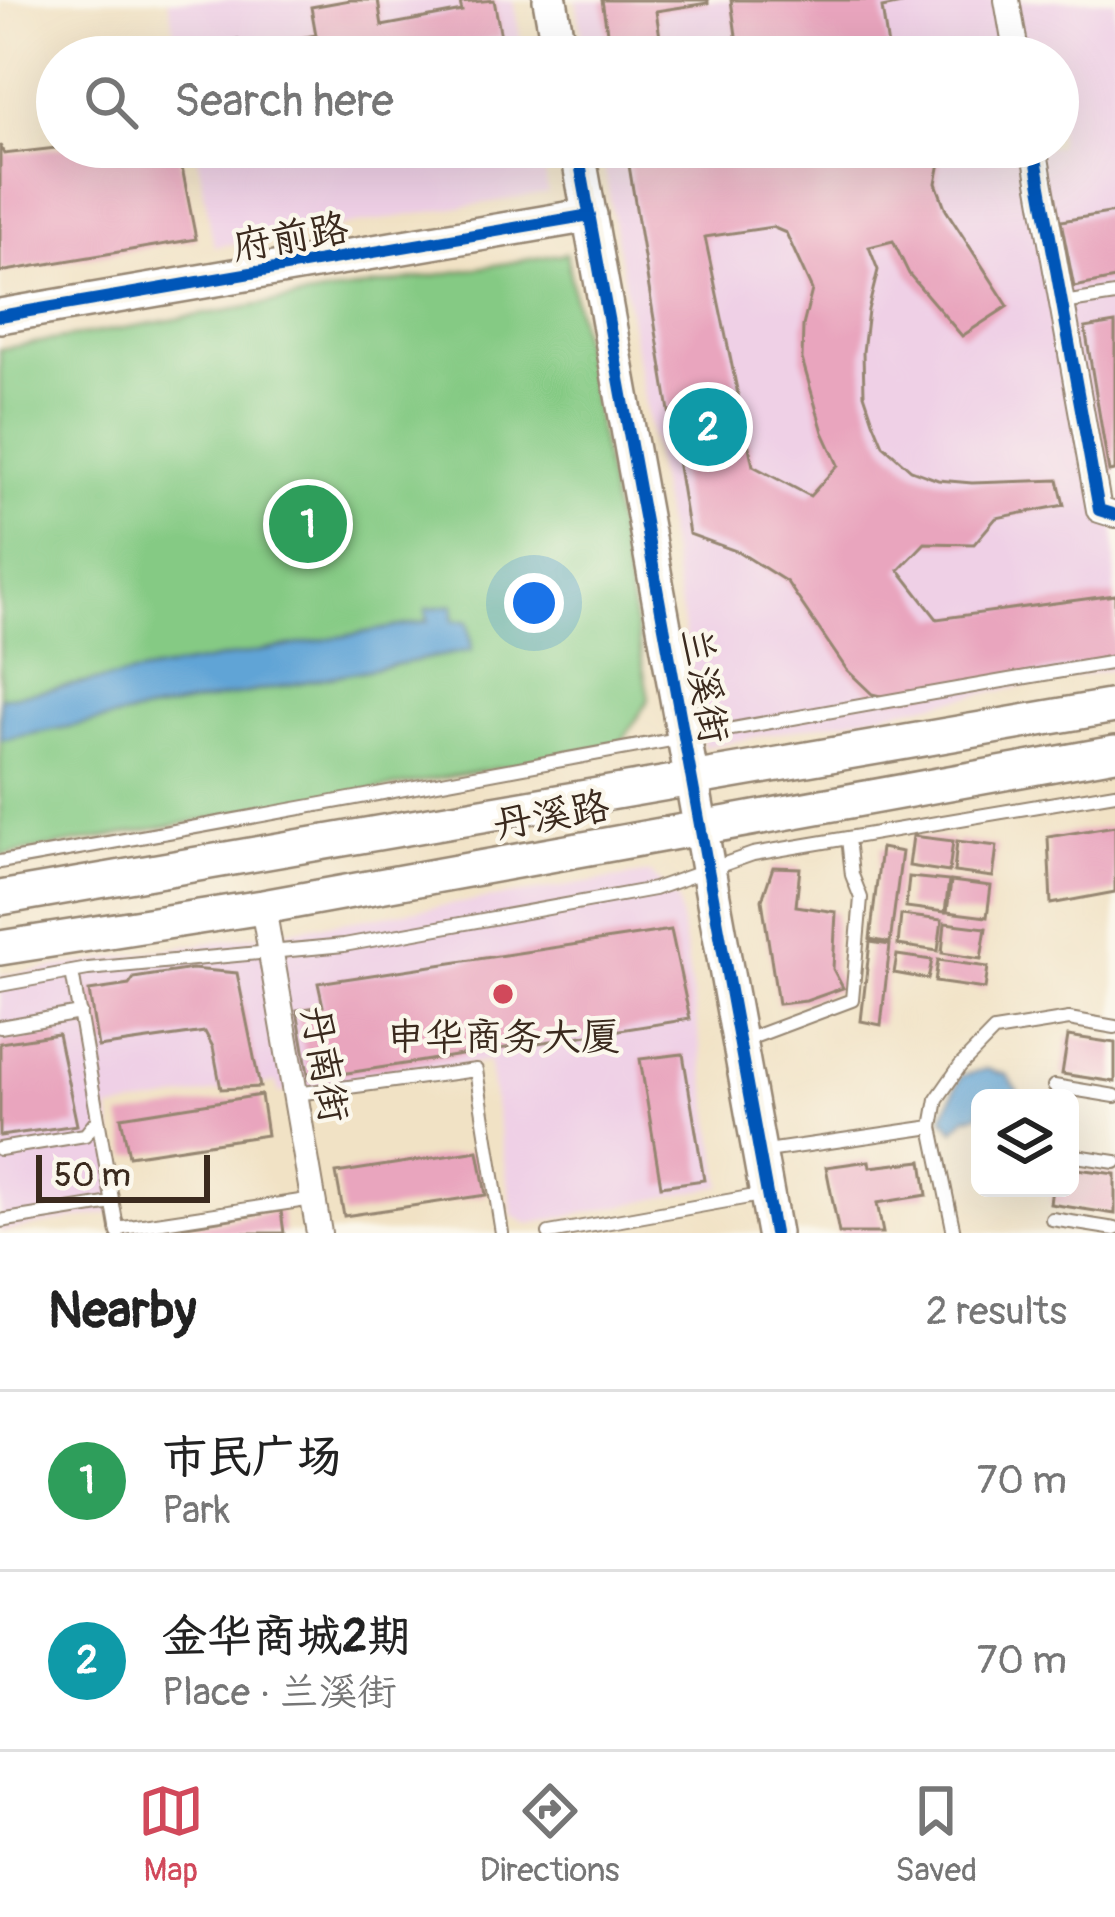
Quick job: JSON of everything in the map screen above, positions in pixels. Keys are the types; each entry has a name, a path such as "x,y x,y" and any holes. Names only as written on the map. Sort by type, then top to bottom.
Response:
{"main road":[{"path":"550,0 556,36"},
{"name":"兰溪街","path":"581,168 774,1233"},
{"name":"府前路","path":"0,316 590,215"},
{"name":"丹溪路","path":"0,898 1115,706"},
{"name":"丹溪路","path":"0,948 263,908 1115,754"}],"street":[{"path":"1007,0 1013,36"},
{"path":"1038,168 1062,303 1105,489 1099,510 1115,515"},
{"name":"丹南街","path":"263,908 319,1233"}],"lane":[{"path":"1062,303 1115,295"},
{"path":"0,862 1115,662"},
{"path":"0,985 72,971 344,945 653,890 753,854 1115,793"},
{"path":"739,1043 852,1000 861,898 852,875 848,838"},
{"path":"72,971 117,1231 313,1199"},
{"path":"0,1027 80,1013"},
{"path":"954,1233 932,1127 937,1099 960,1066 994,1031 1070,1019 1115,1027"},
{"path":"295,1094 476,1070 502,1233"},
{"path":"1054,1086 1115,1096"},
{"path":"0,1149 85,1135 98,1119"},
{"path":"759,1152 932,1127"},
{"path":"1079,1156 1115,1162"},
{"path":"549,1233 766,1194"},
{"path":"0,1221 112,1203"},
{"path":"1052,1220 1115,1229"}],"shaded area":[{"path":"168,0 513,0 520,36 175,36"},
{"path":"576,0 1115,0 1115,669 704,747 605,168 1079,168 1079,36 582,36"},
{"path":"200,168 544,168 548,193 214,247"},
{"path":"650,873 678,901 722,1186 529,1224 513,1216 488,1061 279,1093 276,1082 110,1110 120,1211 0,1232 0,976"}],"green space":[{"path":"566,253 649,699 619,747 0,856 0,349"}],"water":[{"path":"453,605 453,621 468,621 472,650 0,740 0,698 428,621 426,609"},
{"path":"986,1069 1007,1075 1017,1089 971,1089 971,1116 954,1130 943,1117 961,1076"}],"building":[{"path":"378,0 382,26 462,11 460,3 494,0 501,36 311,36 316,35 311,7"},
{"path":"602,0 708,0 656,11 660,36 608,36"},
{"path":"731,0 911,0 882,8 886,36 736,36"},
{"path":"0,145 4,154 36,150 36,168 182,168 196,239 0,272"},
{"path":"629,168 939,168 936,183 946,210 1008,306 962,336 909,274 893,241 869,247 878,270 863,352 864,394 873,421 883,445 911,470 938,480 972,483 1058,480 1064,505 996,518 974,544 925,543 899,570 937,619 1115,595 1115,658 893,699 872,694 847,670 787,582 739,552 689,534","holes":["772,227 786,233 812,290 803,326 802,359 838,465 810,496 753,466 705,237"]},
{"path":"1115,212 1115,279 1074,287 1061,221"},
{"path":"1115,323 1115,471 1109,472 1085,328"},
{"path":"1115,826 1115,892 1051,904 1048,837"},
{"path":"913,836 953,841 949,872 909,866"},
{"path":"957,841 997,846 993,877 954,872"},
{"path":"881,848 902,852 890,943 870,939"},
{"path":"773,867 800,868 796,906 836,912 833,969 843,988 806,1001 778,1004 762,900"},
{"path":"909,877 949,881 945,912 906,907"},
{"path":"951,881 991,886 987,917 947,912"},
{"path":"901,915 942,920 938,951 898,945"},
{"path":"945,923 986,928 981,959 942,953"},
{"name":"申华商务大厦","path":"671,930 690,1019 309,1079 297,1010 323,1006 318,983"},
{"path":"870,942 890,945 881,1025 861,1021"},
{"path":"897,955 932,960 928,979 894,973"},
{"path":"938,960 988,967 985,989 935,982"},
{"path":"192,969 237,973 260,1087 221,1089 213,1047 205,1032 98,1047 89,991"},
{"path":"58,1034 77,1125 0,1136 0,1043"},
{"path":"1068,1036 1115,1043 1115,1082 1062,1074"},
{"path":"683,1054 704,1180 661,1186 640,1059"},
{"path":"261,1095 267,1135 129,1156 121,1117"},
{"path":"478,1151 486,1195 344,1216 336,1173"},
{"path":"869,1161 870,1167 922,1161 927,1195 877,1203 883,1233 839,1233 826,1167"},
{"path":"1079,1169 1115,1174 1115,1214 1050,1204 1051,1197 1079,1197"},
{"path":"281,1211 284,1233 161,1233 161,1230"}],"cycle path":[{"path":"581,168 774,1233"},
{"path":"1038,168 1099,510 1115,515"},
{"path":"0,316 590,215"}],"place":[{"name":"金华商城2期","path":"708,427"},
{"name":"市民广场","path":"308,524"},
{"name":"申华商务大厦","path":"503,994"}]}
